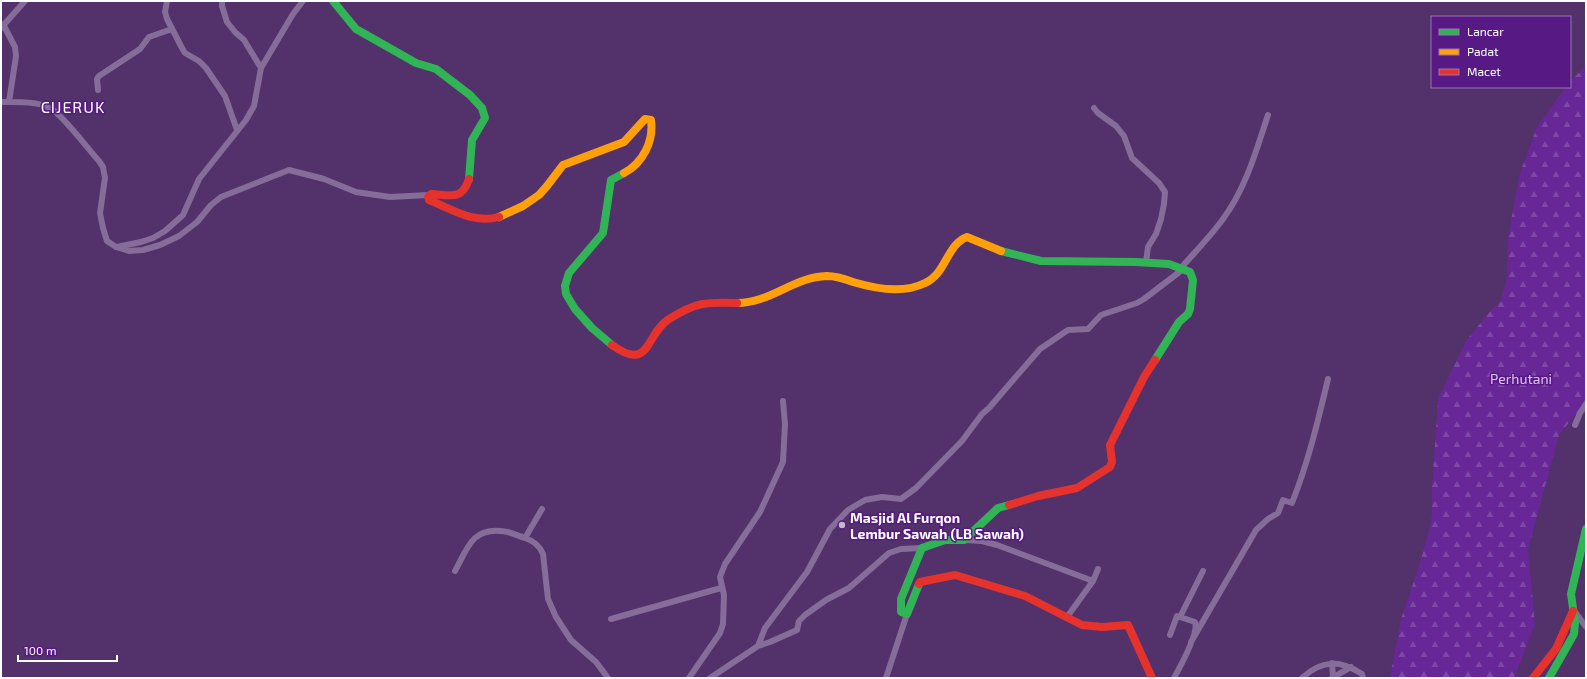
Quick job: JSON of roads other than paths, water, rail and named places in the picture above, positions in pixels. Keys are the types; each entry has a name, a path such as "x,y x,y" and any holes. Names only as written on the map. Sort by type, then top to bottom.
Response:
{"main road":[{"path":"333,1 356,29 416,63 436,69 480,104 484,111 484,121 472,142 468,184 466,188 463,193 457,196 443,194 429,195 429,200 473,218 492,219 524,206 550,184 559,168 563,165 624,142 645,119 650,120 651,131 648,144 640,160 630,169 611,180 603,233 569,273 564,287 569,303 575,310 623,353 632,356 646,350 658,329 665,321 700,303 750,303 766,298 800,282 829,275 868,287 893,289 914,287 927,282 938,274 958,242 967,237 1007,253 1041,261 1146,262 1168,264 1190,272 1193,277 1190,309 1187,316 1179,322 1144,377 1110,445 1109,451 1112,462 1110,466 1076,488 1038,496 998,508 964,540 945,540 922,548 901,599 901,612 907,614 920,582 955,575 1025,596 1082,625 1102,627 1128,625 1152,678"},
{"path":"1549,678 1574,634 1575,623 1571,594 1586,529"},
{"path":"1533,678 1556,649 1573,611"}],"street":[{"path":"9,102 16,56 15,47 2,27 25,1"},
{"path":"168,1 166,15 172,29 185,53 199,61 206,68 224,96 237,130"},
{"path":"222,1 227,22 244,40 261,68"},
{"path":"116,247 153,238 165,231 183,215 199,179 254,106 261,68 293,14 303,1"},
{"path":"98,90 97,79 99,76 140,49 149,37 172,29"},
{"path":"1,102 43,106 52,109 99,161 103,167 105,178 100,213 107,241 116,247 129,251 143,250 160,246 180,236 197,222 211,205 221,197 289,170 324,179 356,192 390,197 429,195"},
{"path":"1094,108 1098,113 1116,126 1124,136 1132,158 1159,183 1165,192 1161,220 1156,234 1148,247 1146,262"},
{"path":"758,646 765,628 807,572 830,529 848,510 865,500 882,497 901,499 916,488 962,441 993,401 1040,349 1068,330 1088,329 1101,315 1144,299 1181,269 1223,219 1237,196 1251,168 1268,115"},
{"path":"1174,678 1191,642 1256,530 1268,519 1278,513 1283,500 1292,503 1303,476 1317,427 1328,379"},
{"path":"689,678 720,633 723,624 724,596 721,588 720,577 725,564 760,512 783,462 785,424 783,401"},
{"path":"1575,425 1586,404"},
{"path":"525,538 542,508"},
{"path":"455,571 469,544 481,533 502,530 532,540 540,548 543,554 548,599 556,617 571,640 596,662 608,678"},
{"path":"964,540 982,541 997,545 1093,581"},
{"path":"710,678 758,646 784,637 797,630 799,621 805,615 826,600 849,588 889,553 901,549 922,548"},
{"path":"1067,617 1093,581 1098,569"},
{"path":"1170,635 1177,616 1180,617 1203,571"},
{"path":"611,619 721,588"},
{"path":"1573,611 1586,627"},
{"path":"886,678 907,614"},
{"path":"1180,617 1195,622 1196,626 1191,642"},
{"path":"1332,662 1332,678"},
{"path":"1302,678 1310,671 1332,662 1351,667 1362,674 1363,678"},
{"path":"1332,678 1351,667"}],"place":[{"name":"Masjid Al Furqon Lembur Sawah (LB Sawah)","path":"842,525"}],"district":[{"name":"CIJERUK","path":"73,106"}],"park label":[{"name":"Perhutani","path":"1521,378"}]}
